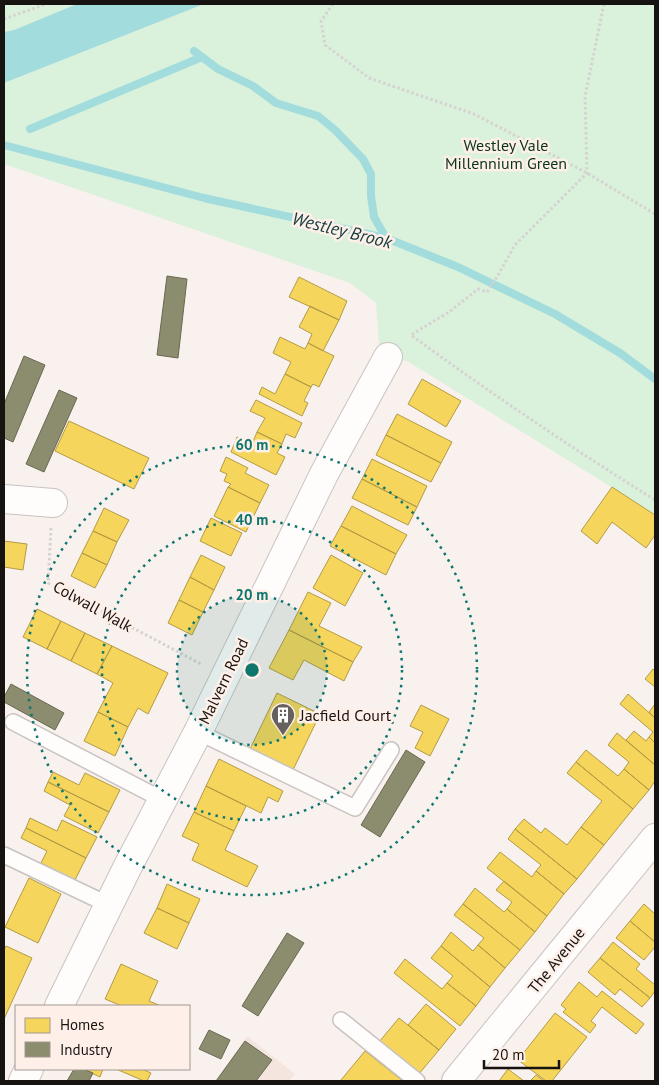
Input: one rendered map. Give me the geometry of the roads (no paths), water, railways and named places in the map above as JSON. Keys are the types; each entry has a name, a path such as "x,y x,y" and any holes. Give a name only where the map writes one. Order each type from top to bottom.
{"street":[{"name":"Malvern Road","path":"59,1005 198,732 324,474 388,357"},
{"path":"4,499 53,503"},
{"name":"The Avenue","path":"456,1081 655,838"}],"lane":[{"path":"13,722 163,800"},
{"path":"198,732 355,808 391,750"},
{"path":"4,855 109,905"},
{"path":"341,1020 416,1081"}],"water":[{"path":"77,4 204,4 4,83 4,32 14,30"}],"waterway":[{"path":"194,51 218,69 253,86 276,103 318,116 335,130 363,159 371,174 371,196 374,217 386,238"},
{"path":"30,129 202,57"},
{"name":"Westley Brook","path":"4,145 204,198 386,238 458,267 555,314 620,353 655,379"}],"place":[{"name":"Jacfield Court","path":"283,736"}],"park label":[{"name":"Westley Vale Millennium Green","path":"506,154"}]}
